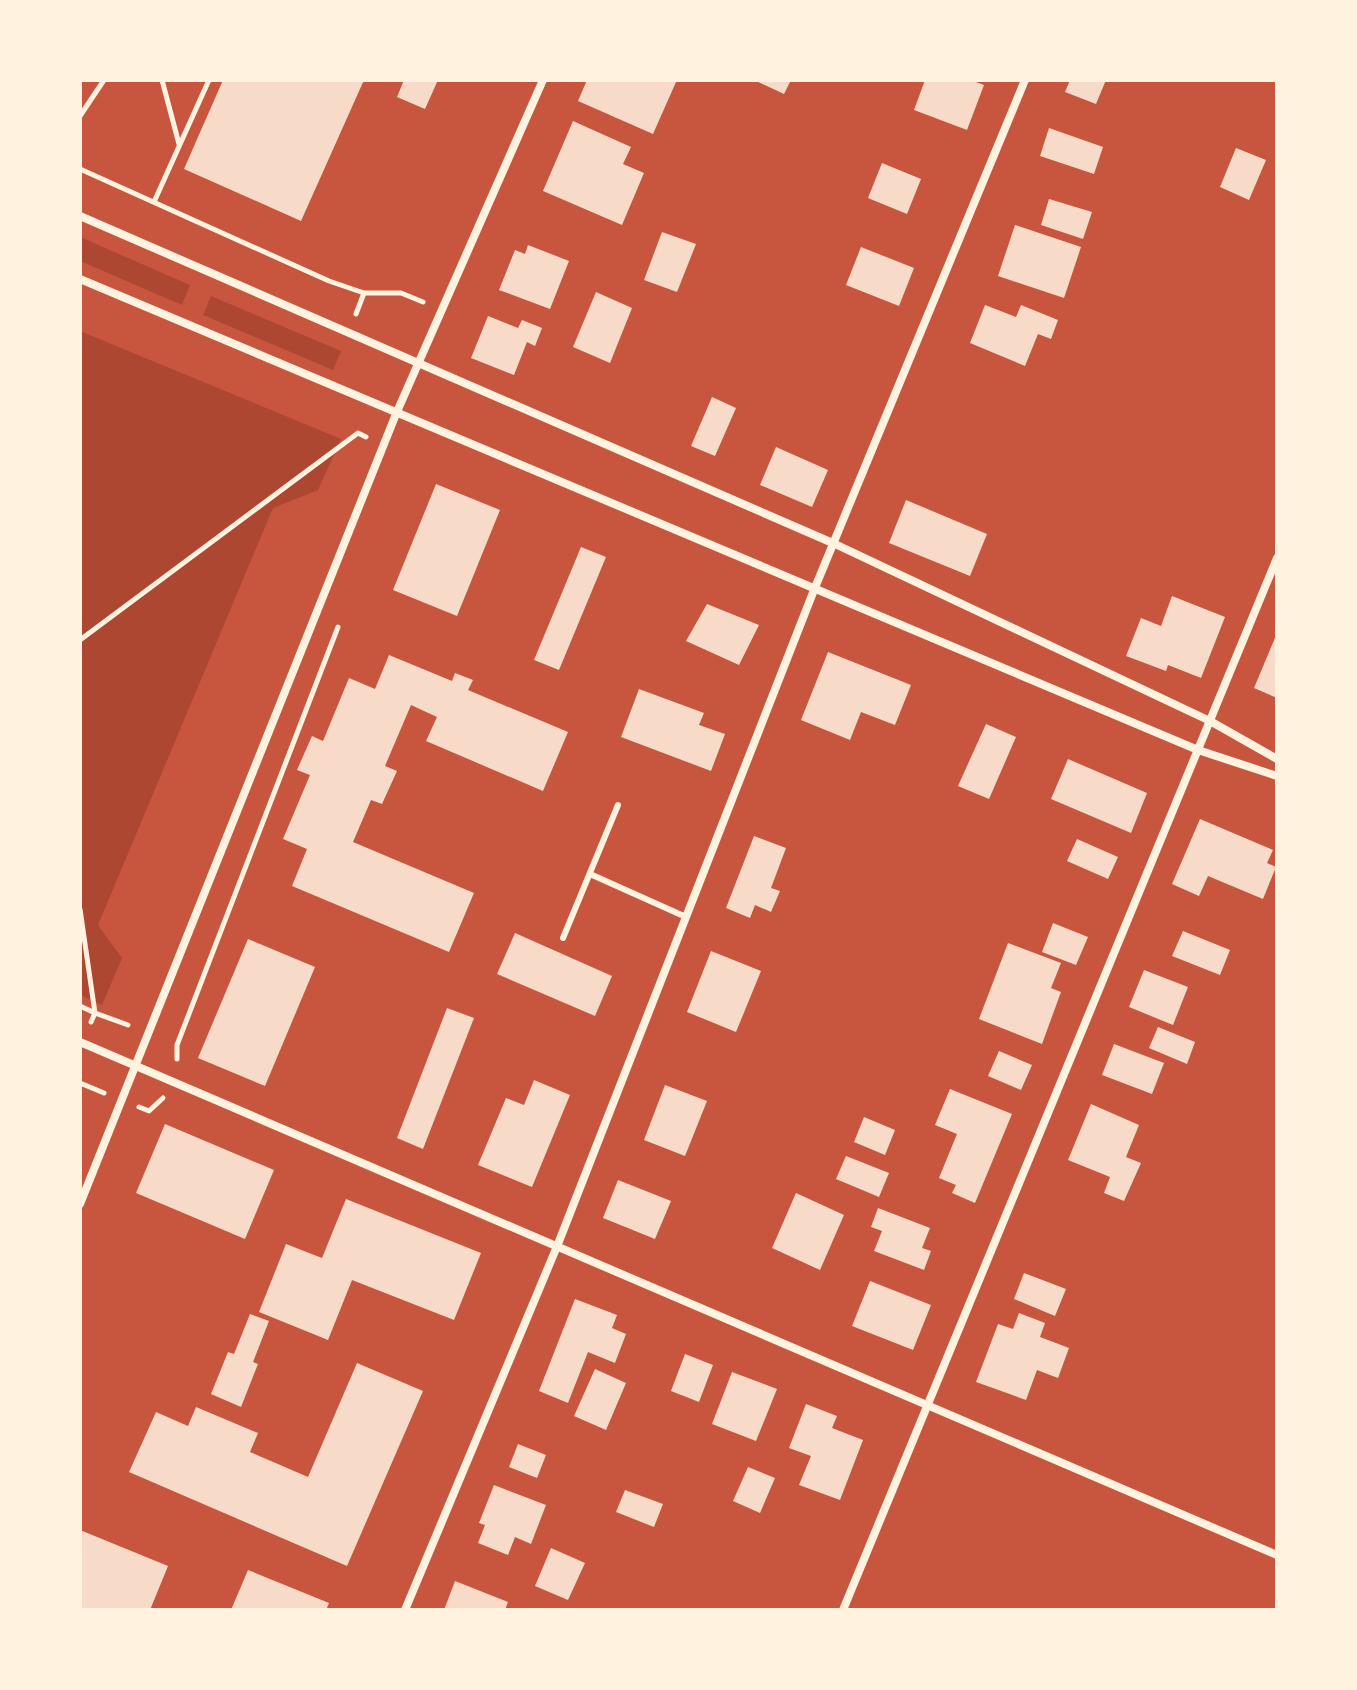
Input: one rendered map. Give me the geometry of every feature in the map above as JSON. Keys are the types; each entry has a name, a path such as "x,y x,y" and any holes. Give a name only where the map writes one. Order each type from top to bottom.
{"street":[{"path":"80,1204 396,414 543,80"},
{"path":"405,1610 558,1244 814,590 1025,80"},
{"path":"80,216 835,544 1210,721 1277,759"},
{"path":"80,279 1198,750 1277,776"},
{"path":"843,1610 1277,558"},
{"path":"81,1042 1277,1555"}],"lane":[{"path":"563,938 618,805"},
{"path":"590,874 686,917"}],"path":[{"path":"80,116 104,80"},
{"path":"162,80 180,145"},
{"path":"154,202 209,80"},
{"path":"80,169 329,281 364,293 401,293"},
{"path":"80,640 358,433"},
{"path":"80,909 95,1013 81,1042"},
{"path":"80,1006 177,1045"}],"shaded area":[{"path":"80,237 190,285 182,305 80,261"},
{"path":"211,296 341,351 333,370 203,315"},
{"path":"80,331 341,439 318,490 273,508 98,925 122,958 102,1005 80,995"}],"building":[{"path":"223,80 364,80 301,221 184,169"},
{"path":"404,80 438,80 425,109 397,97"},
{"path":"587,80 676,82 653,134 578,101"},
{"path":"754,80 791,80 784,94"},
{"path":"925,80 970,80 984,85 967,130 914,110"},
{"path":"1070,80 1106,80 1096,104 1065,92"},
{"path":"573,121 631,147 623,164 644,173 622,225 543,191"},
{"path":"1049,128 1103,147 1094,174 1040,156"},
{"path":"1236,148 1266,160 1249,200 1220,187"},
{"path":"882,163 921,179 907,214 868,198"},
{"path":"1049,199 1092,212 1083,239 1041,225"},
{"path":"1015,225 1081,247 1064,298 998,276"},
{"path":"662,232 696,244 677,292 644,280"},
{"path":"528,245 569,261 550,309 499,290 515,250 525,254"},
{"path":"861,247 914,268 899,306 846,285"},
{"path":"596,292 632,308 610,363 573,347"},
{"path":"985,305 1016,317 1021,305 1058,320 1051,339 1038,334 1025,366 970,343"},
{"path":"488,316 518,328 522,320 542,328 535,346 527,342 514,375 471,358"},
{"path":"712,397 736,408 715,456 691,446"},
{"path":"776,447 828,470 812,507 760,485"},
{"path":"436,484 500,510 457,616 393,590"},
{"path":"906,500 987,534 970,576 889,543"},
{"path":"581,547 606,557 559,670 534,660"},
{"path":"1172,596 1225,617 1201,678 1168,665 1166,671 1126,656 1141,618 1161,626"},
{"path":"707,604 759,625 739,665 686,641"},
{"path":"1277,633 1277,698 1254,688"},
{"path":"828,652 911,685 895,725 861,712 850,740 801,720"},
{"path":"389,655 452,681 455,673 473,680 468,690 568,732 543,791 426,741 437,717 411,705 385,766 397,771 382,804 371,800 353,842 474,893 449,952 292,886 307,849 283,839 310,775 297,770 312,736 323,741 349,678 375,689"},
{"path":"639,689 704,713 699,725 725,734 711,771 621,737"},
{"path":"986,724 1016,737 989,799 958,786"},
{"path":"1068,759 1147,793 1131,833 1051,799"},
{"path":"1200,819 1273,850 1267,863 1276,867 1263,899 1208,876 1199,896 1172,884"},
{"path":"754,836 786,848 771,888 780,891 771,912 755,905 750,918 726,908"},
{"path":"1077,839 1118,857 1108,879 1067,861"},
{"path":"1053,923 1088,937 1076,965 1042,952"},
{"path":"1183,931 1230,950 1220,975 1172,956"},
{"path":"515,933 612,976 595,1016 497,974"},
{"path":"248,939 315,967 265,1086 198,1058"},
{"path":"1008,943 1061,963 1051,988 1061,992 1042,1044 979,1019"},
{"path":"711,951 761,971 736,1032 687,1012"},
{"path":"1144,970 1188,987 1173,1025 1129,1007"},
{"path":"447,1008 474,1018 423,1149 397,1138"},
{"path":"1158,1027 1195,1042 1187,1064 1149,1048"},
{"path":"1114,1044 1164,1063 1152,1094 1102,1075"},
{"path":"999,1051 1032,1065 1021,1090 988,1076"},
{"path":"534,1080 570,1095 532,1187 478,1165 506,1098 524,1105"},
{"path":"665,1085 707,1101 685,1156 644,1140"},
{"path":"950,1089 1012,1114 975,1203 952,1193 956,1185 939,1178 957,1134 935,1125"},
{"path":"1091,1104 1139,1125 1126,1157 1141,1163 1124,1201 1104,1193 1110,1177 1068,1160"},
{"path":"864,1117 895,1130 885,1155 854,1142"},
{"path":"165,1124 274,1170 245,1239 136,1193"},
{"path":"846,1156 889,1173 879,1197 836,1179"},
{"path":"618,1180 671,1201 655,1239 603,1218"},
{"path":"796,1193 844,1215 820,1270 772,1248"},
{"path":"346,1199 481,1253 454,1320 352,1280 328,1340 259,1312 286,1244 322,1258"},
{"path":"878,1208 930,1228 922,1248 931,1251 924,1270 874,1251 882,1231 871,1227"},
{"path":"1024,1273 1066,1289 1055,1316 1014,1299"},
{"path":"870,1281 931,1305 913,1350 852,1326"},
{"path":"575,1299 617,1315 612,1328 626,1334 615,1363 588,1352 568,1403 539,1391"},
{"path":"1019,1313 1045,1323 1040,1337 1069,1348 1058,1378 1037,1370 1026,1400 976,1382 998,1324 1013,1329"},
{"path":"250,1314 269,1321 253,1362 258,1364 241,1407 211,1394 228,1352 234,1354"},
{"path":"685,1354 713,1365 699,1402 671,1391"},
{"path":"357,1363 423,1391 347,1566 129,1472 156,1412 188,1426 196,1407 258,1433 250,1452 308,1477"},
{"path":"595,1369 626,1383 606,1430 574,1416"},
{"path":"732,1372 777,1389 756,1441 712,1424"},
{"path":"806,1404 837,1416 832,1428 863,1440 840,1500 799,1485 811,1456 789,1448"},
{"path":"518,1444 546,1455 537,1478 509,1467"},
{"path":"748,1467 775,1478 760,1513 733,1501"},
{"path":"494,1485 546,1505 531,1544 515,1537 508,1555 478,1543 485,1525 479,1523"},
{"path":"625,1490 663,1504 654,1527 616,1512"},
{"path":"80,1530 168,1566 150,1610 80,1610"},
{"path":"551,1548 585,1563 568,1600 535,1586"},
{"path":"248,1570 329,1603 326,1610 231,1610"},
{"path":"455,1581 508,1602 505,1610 444,1610"}]}
